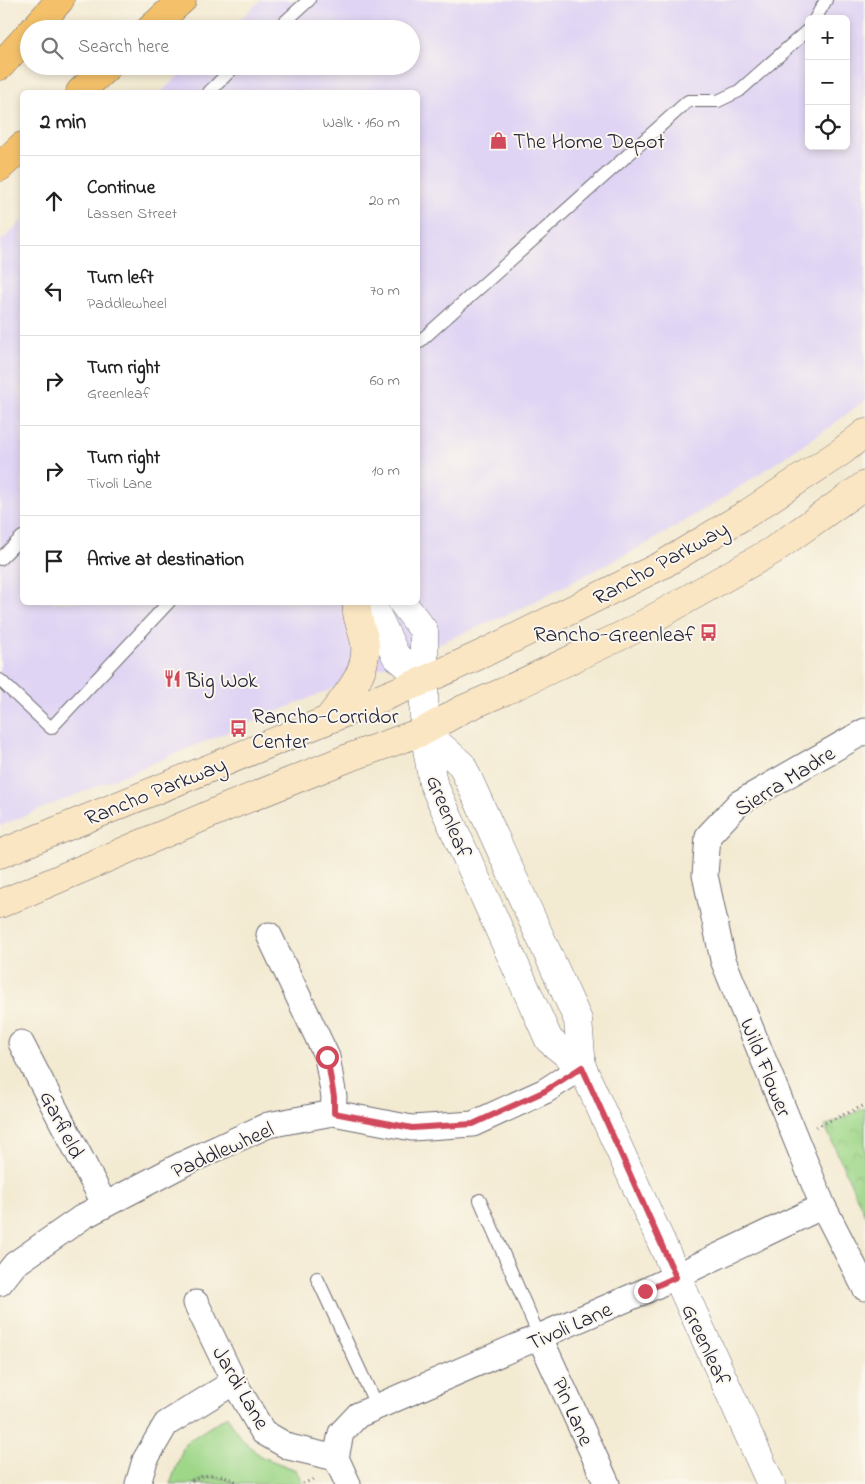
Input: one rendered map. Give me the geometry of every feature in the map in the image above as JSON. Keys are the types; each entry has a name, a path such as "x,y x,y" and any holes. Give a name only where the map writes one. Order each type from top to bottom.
{"highway":[{"path":"42,20 60,0"},
{"path":"160,20 182,0"},
{"path":"0,66 20,44"},
{"path":"82,90 98,75"},
{"path":"0,167 20,148"}],"main road":[{"name":"Rancho Parkway","path":"0,854 425,680 482,654 662,565 756,508 841,452 865,433"},
{"name":"Rancho Parkway","path":"0,904 227,807 348,758 424,731 463,709 505,692 631,631 772,550 865,485"},
{"path":"329,718 359,677 364,665 364,643 356,612 357,605"}],"street":[{"path":"370,605 376,613 396,656 425,680"},
{"path":"404,605 424,631 424,731"},
{"name":"Greenleaf","path":"424,731 462,765 578,1020 582,1067 771,1484"},
{"name":"Sierra Madre","path":"708,836 739,803 865,731"},
{"name":"Wild Flower","path":"708,836 705,875 723,960 823,1206 865,1288"},
{"path":"269,935 327,1057 334,1097 334,1113"},
{"name":"Garfield","path":"22,1042 105,1204"},
{"name":"Paddlewheel","path":"0,1283 15,1264 84,1216 183,1164 268,1125 334,1113 412,1128 473,1124 545,1091 582,1067"},
{"name":"Tivoli Lane","path":"336,1458 341,1433 358,1415 540,1338 676,1277 823,1206"},
{"name":"Jardi Lane","path":"196,1303 234,1382 263,1432 289,1447 336,1458"},
{"name":"Pin Lane","path":"540,1338 607,1484"},
{"path":"138,1484 144,1460 166,1424 234,1382"},
{"path":"336,1458 348,1484"}],"lane":[{"path":"287,20 309,0"},
{"path":"817,15 822,3 826,0"},
{"path":"420,341 688,101 718,101 738,91 805,32"},
{"path":"211,90 226,75"},
{"path":"0,559 20,539"},
{"path":"0,680 51,728 166,605"},
{"path":"480,1200 540,1338"},
{"path":"317,1278 377,1406"}],"path":[{"path":"795,1137 865,1105"},
{"path":"188,1484 197,1478 210,1474 223,1475 239,1484"}],"shaded area":[{"path":"261,0 865,0 865,400 830,427 720,500 648,543 518,610 0,826 0,242 20,223 20,605 420,605 420,90 163,90 179,75 420,75 420,20 240,20"}],"green space":[{"path":"865,1108 865,1215 825,1126"},
{"path":"227,1416 240,1437 260,1456 296,1470 303,1484 170,1484 185,1443"},
{"path":"213,1477 225,1479 235,1484 193,1484 201,1479"}],"place":[{"name":"The Home Depot","path":"499,140"},
{"name":"Rancho-Greenleaf","path":"709,633"},
{"name":"Big Wok","path":"172,679"},
{"name":"Rancho-Corridor Center","path":"238,728"}],"route":[{"path":"327,1057 334,1097 334,1113 412,1128 473,1124 545,1091 582,1067 676,1277 645,1291"}]}
